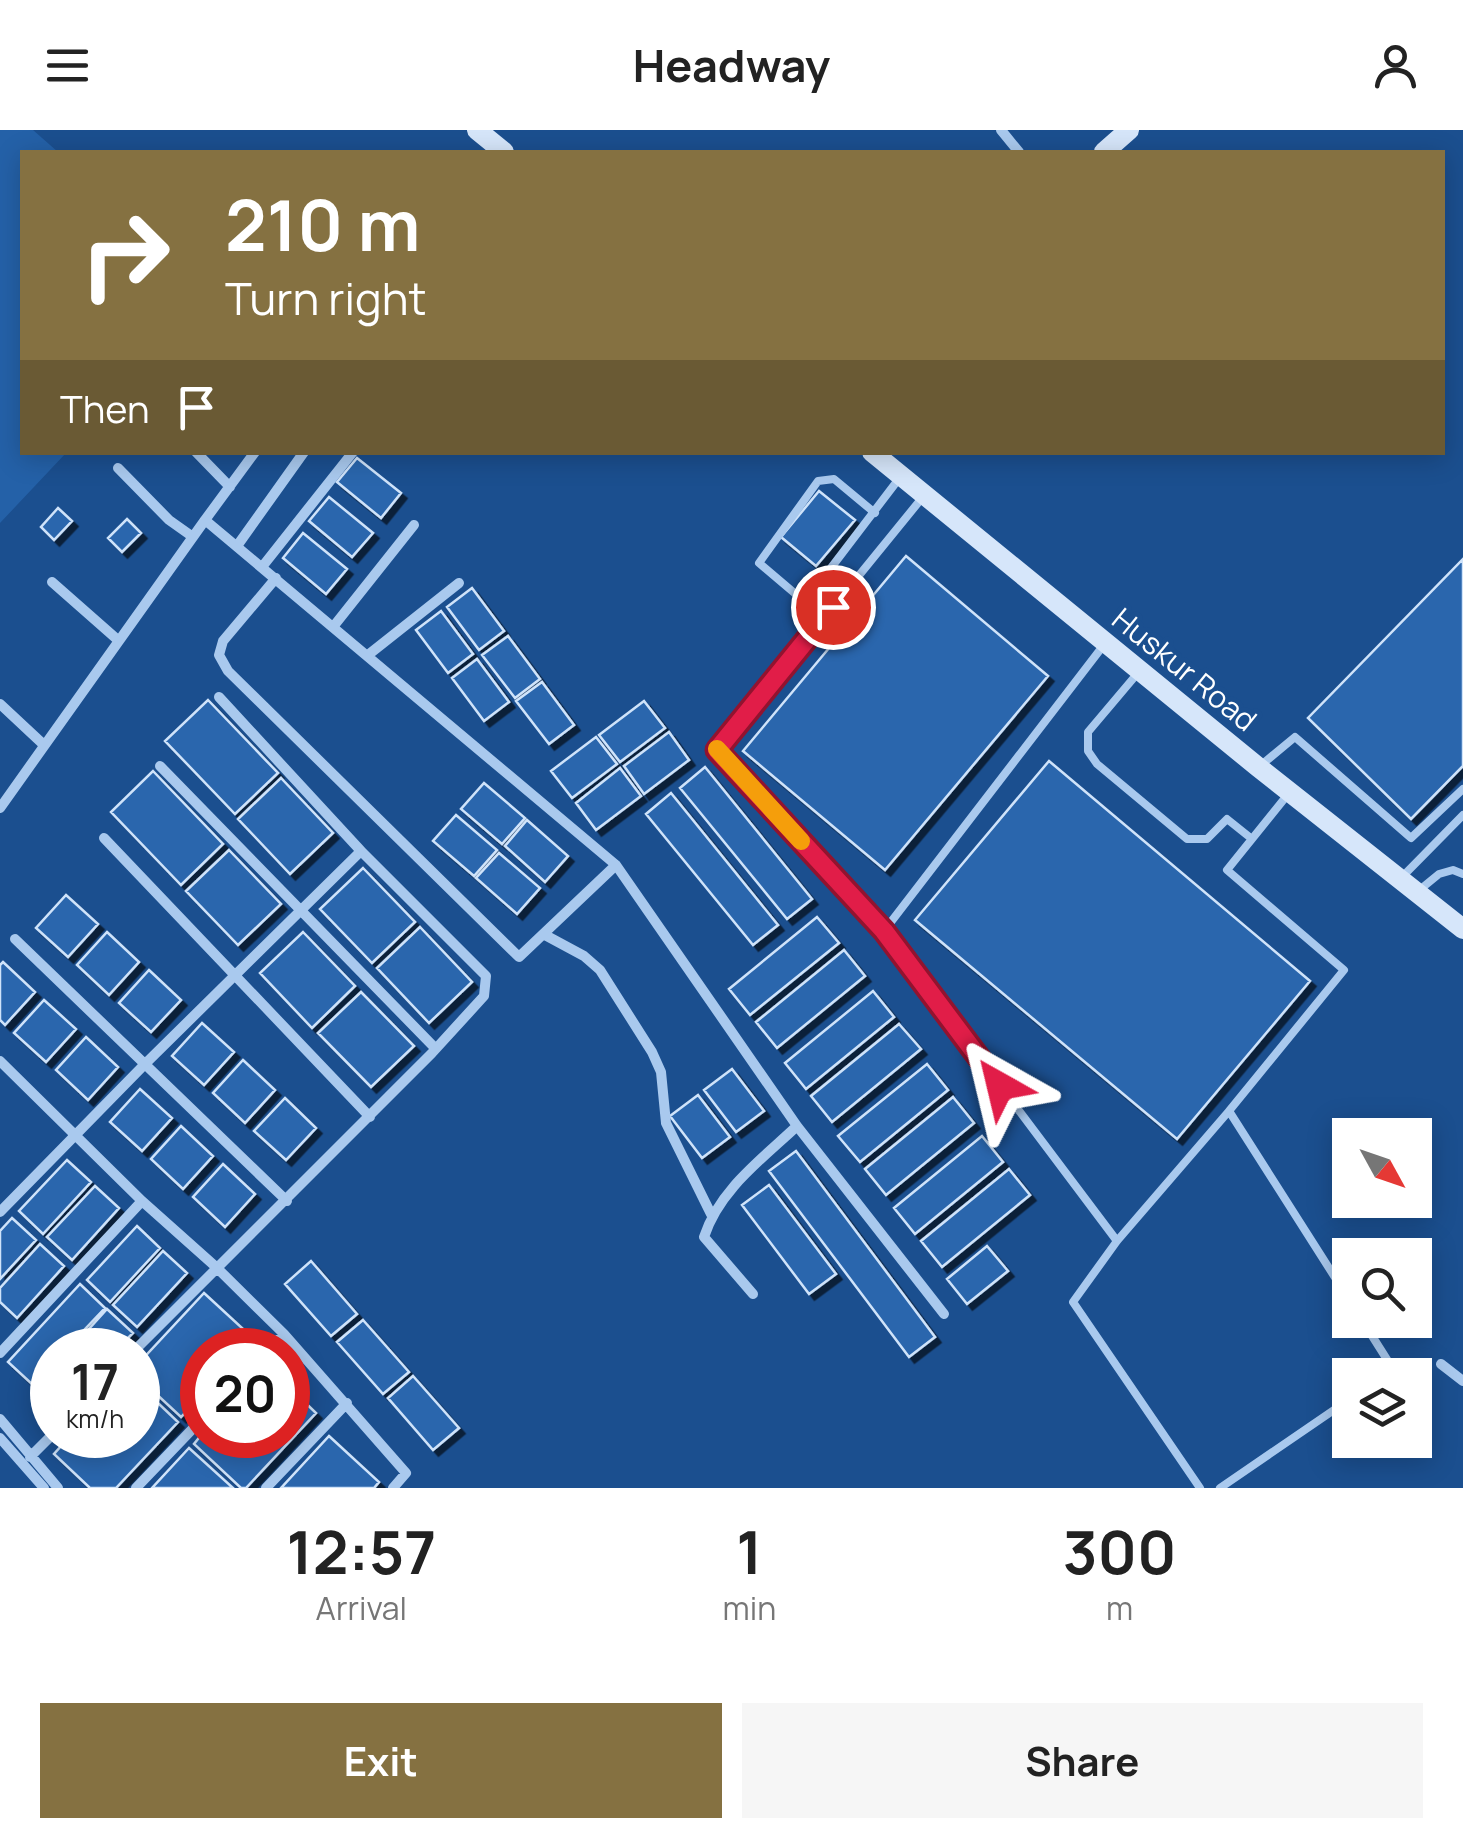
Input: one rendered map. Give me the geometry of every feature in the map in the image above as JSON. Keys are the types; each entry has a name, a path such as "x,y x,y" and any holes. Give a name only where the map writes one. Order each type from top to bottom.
{"street":[{"path":"1002,130 1018,150"},
{"path":"1106,146 1130,130"},
{"path":"199,455 230,487"},
{"path":"0,808 253,455"},
{"path":"236,546 302,455"},
{"path":"262,567 351,455"},
{"name":"Huskur Road","path":"876,455 1463,929"},
{"path":"118,468 169,520 193,537"},
{"path":"206,520 616,865 796,1126 944,1314"},
{"path":"333,627 414,526"},
{"path":"276,578 223,640 219,655 228,670 518,957 545,936 616,865"},
{"path":"52,582 119,641"},
{"path":"368,656 459,583"},
{"path":"156,1328 370,1118 484,996 486,976 362,851 219,697"},
{"path":"2,712 44,745"},
{"path":"160,766 435,1048"},
{"path":"104,838 370,1118"},
{"path":"0,1212 362,851"},
{"path":"545,936 584,956 600,970 652,1052 661,1072 666,1124 711,1214"},
{"path":"15,939 287,1201"},
{"path":"0,1061 142,1202 278,1328"},
{"path":"753,1294 704,1236 711,1214 737,1182 796,1126"},
{"path":"0,1353 142,1202"},
{"path":"310,1363 406,1473 392,1488"},
{"path":"1441,1364 1463,1382"},
{"path":"266,1488 346,1403"},
{"path":"0,1418 30,1457"},
{"path":"0,1438 44,1488"},
{"path":"136,1488 180,1441"},
{"path":"31,1458 58,1488"}],"lane":[{"path":"874,513 834,479 818,481 758,563 805,602 874,513 901,476"},
{"path":"925,494 717,750 884,931 1116,1241"},
{"path":"884,931 1106,642"},
{"path":"1140,670 1088,732 1088,751 1097,764 1186,840 1207,839 1227,820 1252,839"},
{"path":"1258,767 1295,737 1411,838 1463,789"},
{"path":"1200,1488 1073,1302 1116,1241 1344,970 1227,870 1290,792"},
{"path":"1408,886 1463,815"},
{"path":"1408,886 1452,870 1463,874"},
{"path":"1229,1111 1332,1274"},
{"path":"1220,1488 1332,1411"}],"shaded area":[{"path":"0,130 33,130 56,150 20,150 20,455 64,455 0,523"}],"building":[{"path":"357,458 401,493 381,518 337,482"},
{"path":"819,491 855,520 816,566 781,537"},
{"path":"329,497 373,533 352,557 309,521"},
{"path":"58,508 72,521 54,540 41,527"},
{"path":"127,519 141,533 122,552 108,538"},
{"path":"303,533 347,569 326,594 283,558"},
{"path":"906,556 1048,676 885,870 743,751"},
{"path":"1463,559 1463,766 1411,819 1308,718"},
{"path":"472,588 504,631 479,650 447,607"},
{"path":"441,611 473,654 448,673 416,630"},
{"path":"508,636 540,679 515,698 482,655"},
{"path":"477,659 509,702 484,721 452,678"},
{"path":"542,682 574,725 549,744 516,701"},
{"path":"208,700 278,773 235,814 165,741"},
{"path":"644,701 665,728 620,762 599,735"},
{"path":"669,732 689,760 644,794 624,766"},
{"path":"596,737 617,764 572,798 551,771"},
{"path":"1049,761 1310,981 1177,1139 915,920"},
{"path":"705,767 812,899 787,919 680,788"},
{"path":"620,768 641,796 596,830 576,803"},
{"path":"153,771 223,844 181,885 111,812"},
{"path":"281,778 333,833 290,874 238,819"},
{"path":"484,783 525,818 502,844 461,809"},
{"path":"671,793 778,925 753,945 646,814"},
{"path":"456,815 497,850 474,876 433,841"},
{"path":"527,820 568,856 545,882 505,846"},
{"path":"229,850 281,904 238,945 186,891"},
{"path":"499,853 540,888 517,914 476,878"},
{"path":"363,868 415,922 372,963 320,909"},
{"path":"66,895 98,924 68,957 36,928"},
{"path":"817,917 839,943 750,1015 729,989"},
{"path":"420,927 472,982 429,1023 377,968"},
{"path":"107,932 139,962 109,995 77,965"},
{"path":"303,932 355,986 312,1028 260,973"},
{"path":"844,950 865,976 777,1048 756,1022"},
{"path":"3,962 35,992 5,1025 0,1020"},
{"path":"149,970 181,1000 151,1032 119,1003"},
{"path":"873,991 894,1017 806,1089 785,1063"},
{"path":"361,992 414,1046 371,1087 318,1033"},
{"path":"44,1000 76,1029 46,1062 14,1033"},
{"path":"202,1023 234,1052 204,1085 172,1056"},
{"path":"899,1024 921,1049 832,1122 811,1096"},
{"path":"86,1037 118,1067 88,1100 56,1070"},
{"path":"243,1060 275,1090 245,1123 213,1093"},
{"path":"927,1064 948,1090 860,1162 838,1136"},
{"path":"732,1069 764,1111 736,1132 704,1090"},
{"path":"140,1089 172,1118 142,1151 110,1122"},
{"path":"698,1095 730,1137 702,1158 670,1116"},
{"path":"953,1097 974,1123 886,1195 865,1169"},
{"path":"285,1098 316,1128 286,1160 254,1131"},
{"path":"181,1126 213,1156 183,1189 151,1159"},
{"path":"982,1136 1003,1162 915,1234 894,1208"},
{"path":"796,1151 935,1337 909,1357 769,1171"},
{"path":"67,1160 91,1182 43,1234 19,1211"},
{"path":"223,1164 255,1194 225,1227 193,1197"},
{"path":"1009,1169 1030,1195 942,1267 921,1241"},
{"path":"769,1185 836,1274 809,1294 742,1205"},
{"path":"95,1186 119,1208 72,1260 47,1237"},
{"path":"12,1218 36,1240 0,1279 0,1231"},
{"path":"137,1226 160,1248 110,1302 87,1280"},
{"path":"40,1244 64,1266 17,1318 0,1302 0,1288"},
{"path":"987,1246 1008,1271 967,1304 947,1279"},
{"path":"163,1251 187,1273 137,1327 113,1305"},
{"path":"311,1261 357,1314 331,1336 285,1284"},
{"path":"80,1284 105,1308 86,1328 39,1328"},
{"path":"204,1293 242,1328 180,1328 180,1416 160,1397 160,1340"},
{"path":"107,1309 128,1328 90,1328"},
{"path":"363,1320 409,1372 383,1394 337,1342"},
{"path":"30,1338 30,1382 8,1362"},
{"path":"413,1376 459,1428 433,1450 388,1398"},
{"path":"160,1405 178,1422 160,1441"},
{"path":"329,1436 379,1482 374,1488 281,1488"},
{"path":"58,1458 144,1458 116,1488 90,1488"},
{"path":"180,1458 200,1458 233,1488 152,1488"},
{"path":"209,1458 274,1458 246,1488 241,1488"}],"slow traffic":[{"path":"717,749 801,841"}],"route":[{"path":"833,607 717,750 884,931 1000,1086"}]}
